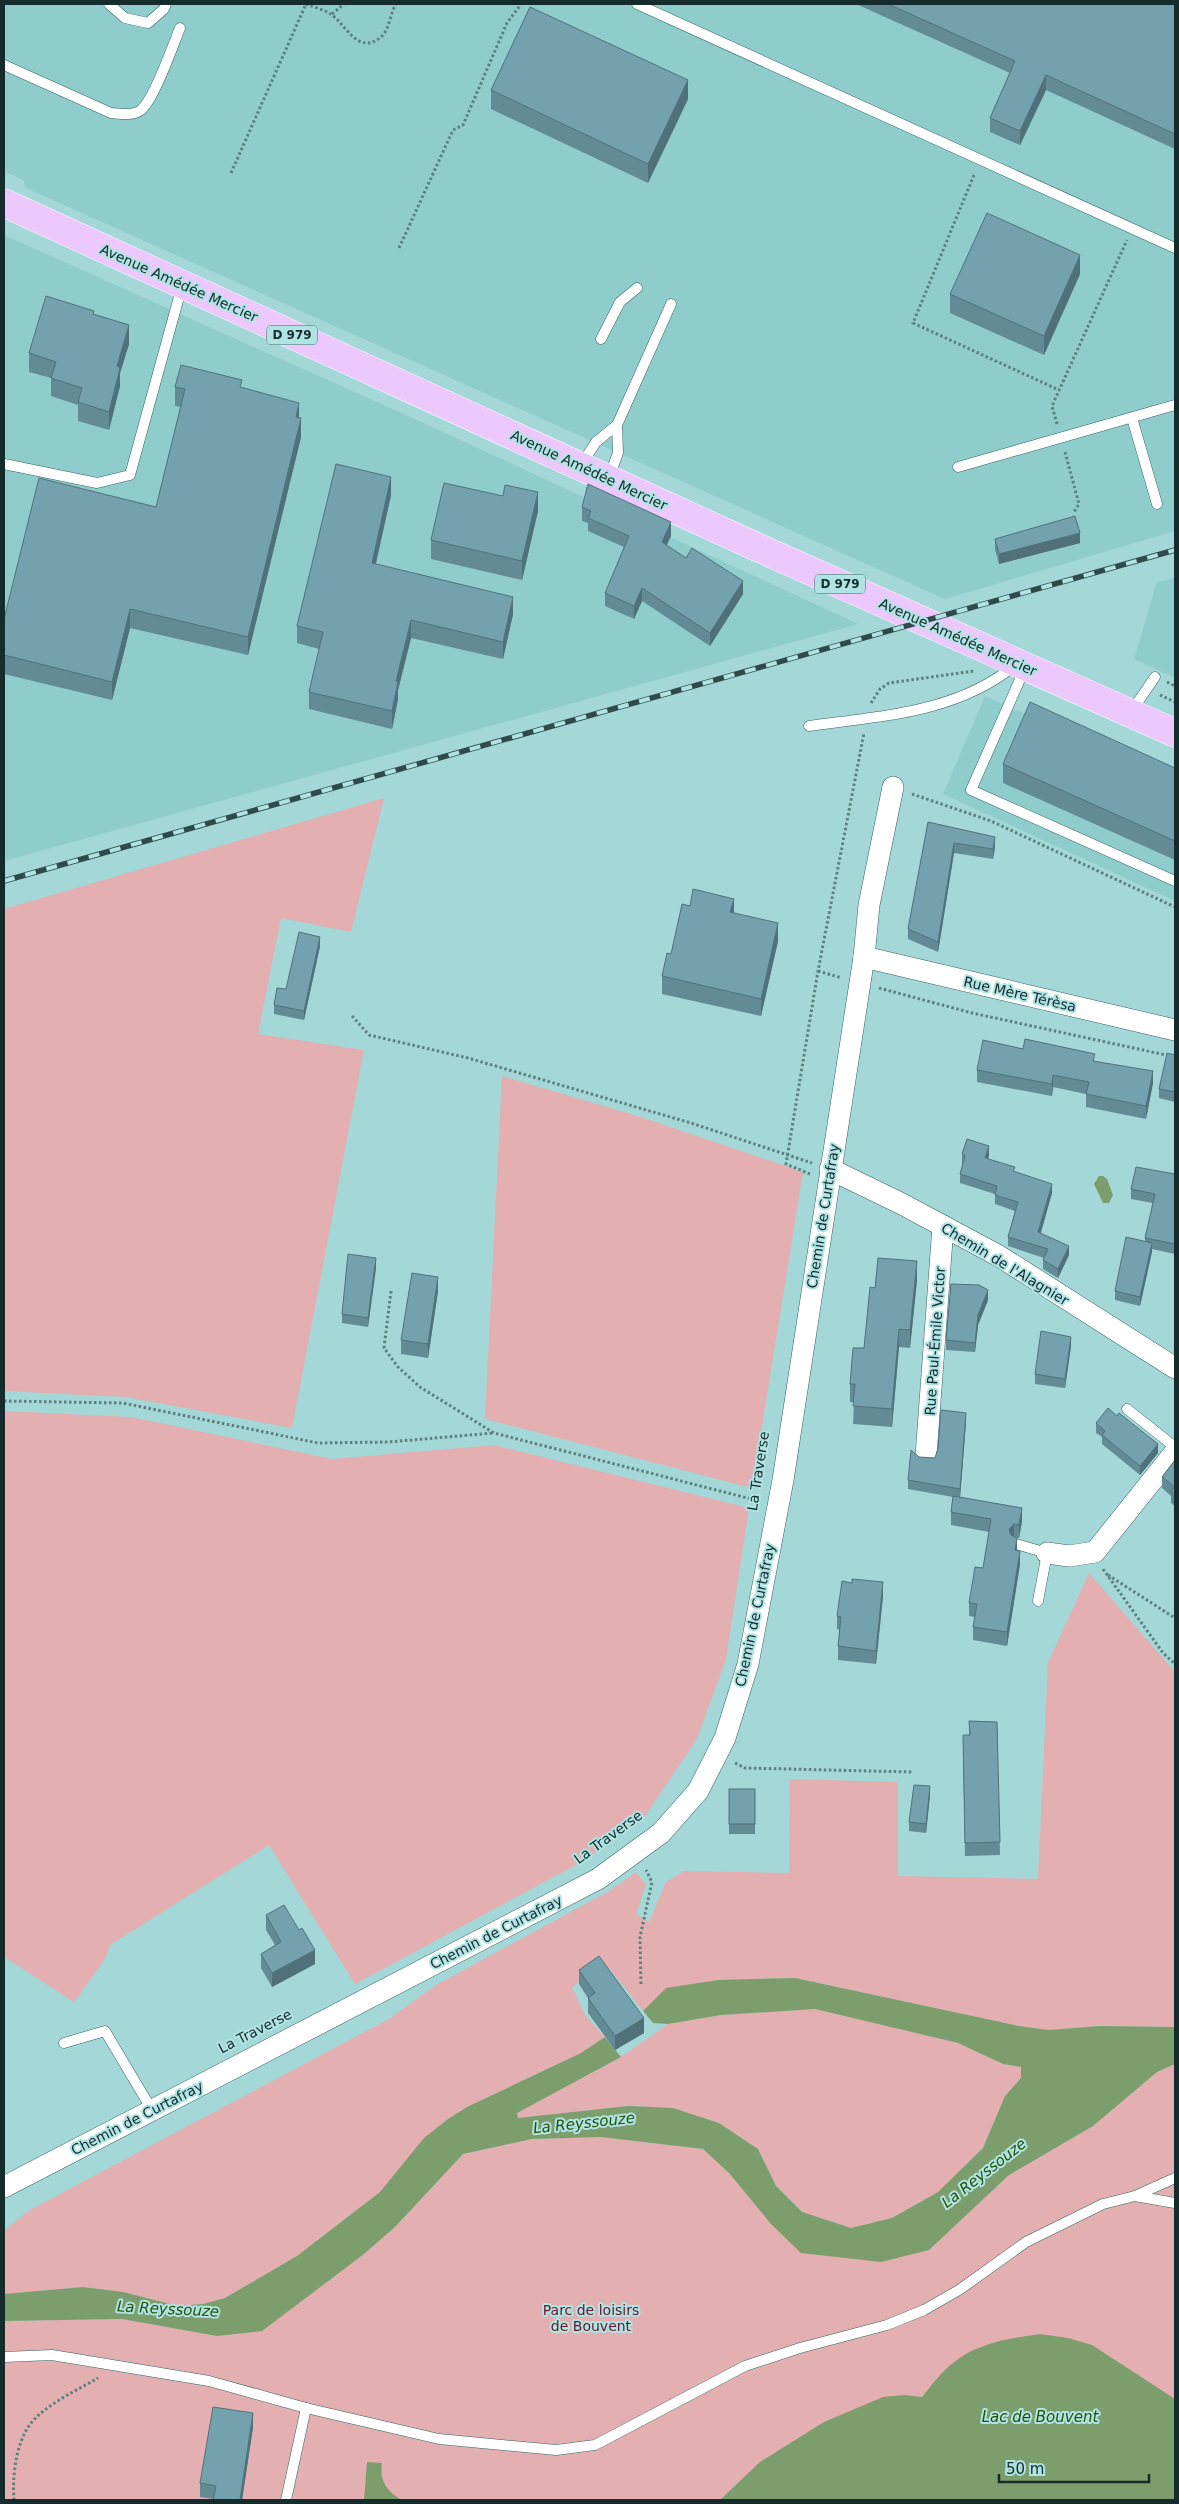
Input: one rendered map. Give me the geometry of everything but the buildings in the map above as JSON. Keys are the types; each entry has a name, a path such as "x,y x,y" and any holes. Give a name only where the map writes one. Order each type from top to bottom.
{"main road":[{"name":"Avenue Amédée Mercier","path":"4,204 608,479 1175,733"}],"street":[{"name":"Chemin de Curtafray","path":"4,2187 598,1879 661,1833 698,1791 725,1738 748,1664 776,1506 783,1480 821,1173 860,983 869,905 893,787"},
{"name":"Rue Mère Térèsa","path":"864,957 1175,1030"},
{"name":"Chemin de l'Alagnier","path":"821,1173 943,1226 999,1256 1175,1368"},
{"name":"Rue Paul-Émile Victor","path":"926,1456 943,1226"},
{"path":"1048,1553 1069,1556 1095,1552 1175,1452"}],"lane":[{"path":"110,4 124,18 148,23 164,9 166,4"},
{"path":"637,4 1175,248"},
{"path":"4,65 111,113 130,114 141,110 149,99 180,28"},
{"path":"4,464 96,483 130,475 182,285"},
{"path":"601,339 620,302 637,288"},
{"path":"608,479 618,453 617,425 671,304"},
{"path":"958,467 1175,405"},
{"path":"1132,418 1157,504"},
{"path":"580,466 596,442 617,425"},
{"path":"809,726 867,718 946,703 1022,665"},
{"path":"1022,665 971,790 1175,881"},
{"path":"1131,713 1155,677"},
{"path":"1127,1409 1175,1447"},
{"path":"1016,1544 1048,1553 1038,1601"},
{"path":"64,2043 105,2031 152,2110"},
{"path":"4,2357 52,2355 209,2381 306,2408 439,2439 556,2450 595,2445 745,2366 800,2348 887,2325 924,2310 959,2290 1026,2242 1104,2204 1135,2196 1175,2178"},
{"path":"1135,2196 1175,2204"},
{"path":"286,2500 306,2408"}],"path":[{"path":"231,173 306,4 332,14 350,36 364,43 376,40 383,35 396,4"},
{"path":"332,14 344,4"},
{"path":"399,248 453,130 463,125 508,23 521,4"},
{"path":"974,175 913,323 1059,390"},
{"path":"1074,512 1079,504 1052,406 1133,229"},
{"path":"821,1173 786,1164 818,971 872,698 889,683 975,670"},
{"path":"893,787 990,821 1175,907"},
{"path":"818,971 972,1013 1175,1057"},
{"path":"352,1016 369,1035 478,1060 691,1123 788,1155 821,1173"},
{"path":"391,1291 384,1348 398,1367 420,1387 494,1433 776,1506"},
{"path":"4,1401 123,1403 318,1443 388,1442 494,1433"},
{"path":"1095,1552 1105,1574 1163,1653 1175,1664"},
{"path":"1105,1574 1175,1618"},
{"path":"717,1755 745,1768 873,1773 913,1772"},
{"path":"636,1851 652,1882 640,1937 641,1984"},
{"path":"14,2500 18,2451 31,2423 60,2399 120,2365"}],"shaded area":[{"path":"4,4 1175,4 1175,531 945,599 26,188 23,180 4,171"},
{"path":"4,235 417,420 858,624 4,861"},
{"path":"1175,578 1175,678 1134,659 1157,582"},
{"path":"985,696 1175,781 1175,901 943,794"}],"green space":[{"path":"384,798 351,932 281,918 258,1034 364,1050 292,1428 126,1397 4,1391 4,909"},
{"path":"502,1076 641,1117 803,1172 752,1488 485,1419"},
{"path":"4,1411 131,1417 332,1459 494,1445 749,1508 726,1659 697,1739 643,1819 585,1860 355,1984 269,1845 110,1945 105,1959 74,2002 4,1957"},
{"path":"1089,1573 1175,1672 1175,2027 1100,2026 1049,2030 1019,2026 795,1978 718,1980 669,1988 643,2011 605,1963 572,1987 585,2015 605,2037 581,2053 467,2107 448,2119 380,2192 297,2256 225,2298 203,2304 178,2306 123,2292 83,2287 4,2294 4,2231 28,2211 389,2019 436,1985 611,1890 636,1872 646,1884 636,1914 649,1922 666,1882 684,1871 789,1873 790,1779 898,1782 898,1876 1038,1879 1048,1663"},
{"path":"815,2009 958,2043 1003,2064 1021,2067 1021,2078 1005,2096 983,2148 938,2192 892,2218 851,2228 802,2212 776,2186 758,2149 719,2123 673,2108 628,2106 518,2118 516,2113 621,2057 668,2024 721,2015"},
{"name":"Parc de loisirs de Bouvent","path":"1175,2064 1175,2500 4,2500 4,2321 122,2319 217,2336 261,2331 364,2254 395,2227 463,2154 532,2139 601,2137 703,2149 729,2173 771,2224 929,2250 1009,2175 1093,2126 1157,2072"}],"water":[{"path":"1099,1176 1107,1179 1113,1195 1109,1203 1103,1203 1094,1184"},
{"name":"La Reyssouze","path":"795,1978 1019,2026 1049,2030 1100,2026 1175,2027 1175,2064 1157,2072 1093,2126 1009,2175 929,2250 881,2262 801,2253 771,2224 729,2173 703,2149 601,2137 532,2139 463,2154 395,2227 364,2254 262,2331 217,2336 122,2319 4,2321 4,2294 83,2287 123,2292 178,2306 203,2304 225,2298 297,2256 380,2192 424,2138 448,2119 467,2107 581,2053 605,2037 621,2057 517,2113 518,2118 628,2106 673,2108 719,2123 758,2149 776,2186 802,2212 851,2228 892,2218 938,2192 983,2148 1005,2096 1021,2078 1021,2067 1003,2064 958,2043 815,2009 721,2015 668,2024 653,2023 643,2011 666,1988 718,1980"},
{"name":"Lac de Bouvent","path":"1040,2334 1068,2338 1092,2345 1175,2399 1175,2500 720,2500 760,2462 824,2422 883,2397 905,2395 922,2397 937,2379 962,2356 983,2346"},
{"path":"367,2462 382,2463 381,2469 385,2485 402,2500 364,2500"}],"railway":[{"path":"4,881 1175,550"}]}
